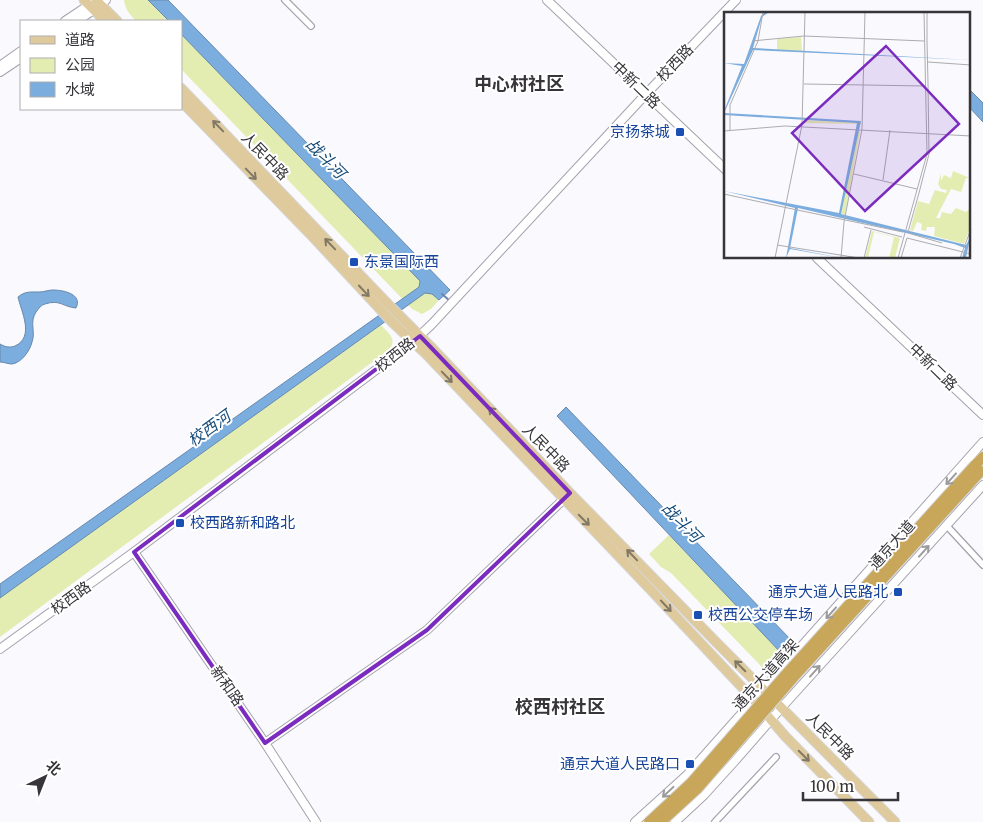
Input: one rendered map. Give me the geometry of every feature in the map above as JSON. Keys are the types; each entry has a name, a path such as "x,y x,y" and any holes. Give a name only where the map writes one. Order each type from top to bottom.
{"highway":[{"name":"通京大道高架","path":"661,822 698,788 793,678 980,469 983,456"},
{"name":"通京大道高架","path":"649,822 691,783 787,673 980,469"}],"main road":[{"path":"95,3 104,20"},
{"path":"95,3 116,20"},
{"name":"人民中路","path":"182,89 395,319 567,496 896,822"},
{"name":"人民中路","path":"182,102 384,307"},
{"name":"人民中路","path":"567,496 643,581 754,699 785,736 869,822"}],"street":[{"path":"285,0 311,26"},
{"name":"中新二路","path":"547,0 724,168"},
{"name":"校西路","path":"725,12 736,0"},
{"path":"67,20 95,3"},
{"path":"78,20 95,3"},
{"name":"校西路","path":"0,649 134,552 416,339 724,13"},
{"path":"0,66 20,52"},
{"path":"0,72 20,59"},
{"name":"中新二路","path":"818,259 983,415"},
{"name":"通京大道","path":"635,822 686,775 983,442"},
{"name":"通京大道","path":"675,822 704,795 983,485"},
{"path":"265,743 427,630 567,496"},
{"path":"947,526 983,565"},
{"name":"新和路","path":"134,552 265,743 316,822"},
{"path":"714,744 724,740 731,743 735,752 734,762"},
{"path":"715,822 776,757"}],"highlighted area":[{"path":"420,336 570,493 427,630 265,743 134,552"}],"green space":[{"path":"124,0 148,0 168,20 135,20 125,6"},
{"path":"182,35 439,300 431,309 422,314 412,309 182,70"},
{"path":"381,325 392,339 393,342 390,349 0,637 0,598"},
{"path":"669,535 782,654 768,667 762,667 671,573 661,567 649,554"}],"water":[{"path":"148,0 168,0 450,290 439,300 432,294 425,293 0,598 0,584 419,287 420,281 182,35 182,20 168,20"},
{"path":"970,90 983,103 983,122 970,108"},
{"path":"53,290 67,292 74,296 77,299 76,308 54,302 41,306 34,316 33,338 27,353 15,363 0,362 0,344 8,347 15,346 21,342 26,330 18,297 28,292"},
{"path":"566,407 793,642 782,654 557,416"}],"waterway":[{"name":"战斗河","path":"442,294 450,301"}],"place":[{"name":"京扬茶城","path":"680,132"},
{"name":"东景国际西","path":"354,262"},
{"name":"校西路新和路北","path":"180,523"},
{"name":"通京大道人民路北","path":"898,592"},
{"name":"校西公交停车场","path":"698,615"},
{"name":"通京大道人民路口","path":"690,764"}],"district":[{"name":"中心村社区","path":"519,84"},
{"name":"校西村社区","path":"560,707"}],"water label":[{"name":"校西河","path":"209,428"}]}
